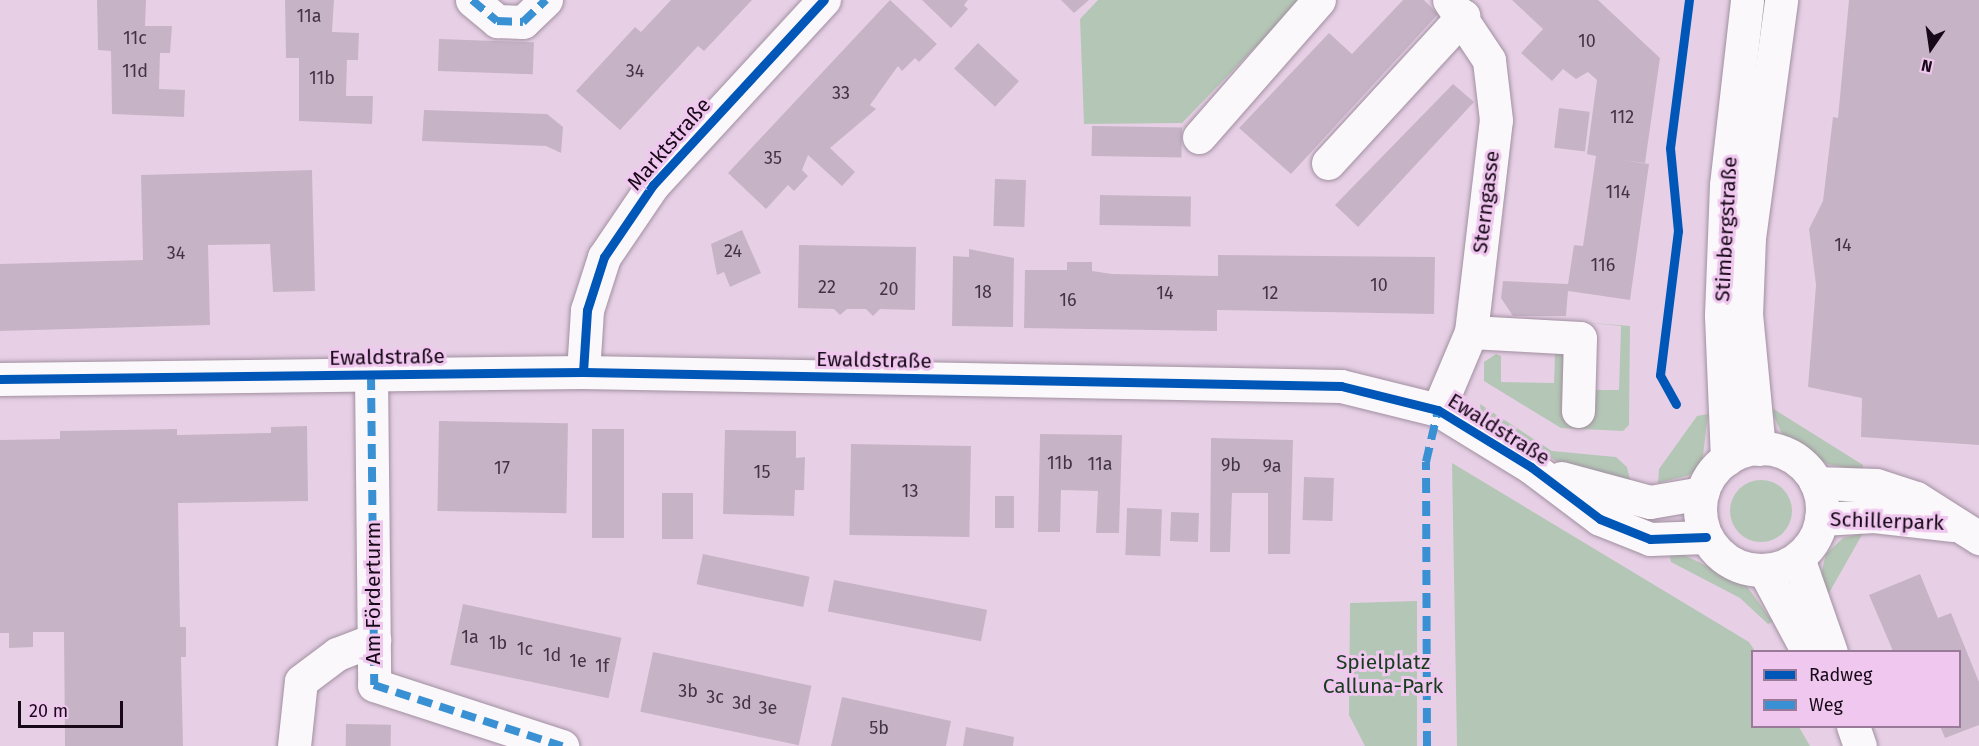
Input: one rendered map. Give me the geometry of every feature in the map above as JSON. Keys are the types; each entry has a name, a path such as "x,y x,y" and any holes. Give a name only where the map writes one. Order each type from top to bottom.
{"street":[{"path":"472,0 497,21 523,22 546,0"},
{"name":"Marktstraße","path":"583,372 587,310 604,257 653,184 824,0"},
{"path":"1200,137 1319,0"},
{"name":"Stimbergstraße","path":"1727,459 1721,315 1726,185 1747,0"},
{"name":"Stimbergstraße","path":"1759,449 1746,315 1749,238 1781,0"},
{"path":"1328,163 1456,8"},
{"name":"Sterngasse","path":"1438,410 1471,332 1496,120 1489,60 1456,8"},
{"path":"1471,332 1580,338 1578,411"},
{"name":"Ewaldstraße","path":"0,379 583,372 1341,386 1438,410 1531,467 1600,519 1650,539 1706,537"},
{"name":"Am Förderturm","path":"371,375 374,685 563,746"},
{"path":"1759,449 1794,458 1815,483 1821,519 1813,540 1798,558 1764,570 1730,562 1706,537 1702,493 1727,459 1759,449"},
{"name":"Ewaldstraße","path":"1531,467 1602,493 1650,502 1702,493"},
{"name":"Schillerpark","path":"1815,483 1876,485 1916,498 1967,532"},
{"name":"Schillerpark","path":"1821,519 1874,516 1967,532"},
{"path":"1798,558 1831,650"},
{"path":"1764,570 1807,650"},
{"path":"294,746 301,681 337,654 374,640"}],"green space":[{"path":"1098,0 1301,0 1182,123 1084,124 1080,19"},
{"path":"1580,322 1630,326 1629,425 1623,431 1561,428 1484,381 1484,362 1496,354 1501,356 1501,382 1554,383 1555,353 1566,354 1592,390 1619,390 1621,326"},
{"path":"1480,404 1552,451 1616,457 1627,467 1631,484 1566,467 1481,414"},
{"path":"1769,406 1863,465 1863,471 1827,464 1784,438"},
{"path":"1708,414 1702,464 1690,475 1658,483 1659,469 1697,416"},
{"path":"1452,463 1749,642 1754,650 1751,650 1751,728 1800,728 1810,746 1457,746"},
{"path":"1755,480 1767,480 1783,489 1790,499 1792,511 1790,523 1783,533 1767,542 1755,542 1744,537 1735,528 1730,517 1730,505 1735,494 1744,485"},
{"path":"1863,533 1829,593 1826,593 1820,579 1826,554 1843,538"},
{"path":"1680,553 1746,585 1773,622 1768,624 1740,598 1671,562 1670,556"},
{"name":"Spielplatz Calluna-Park","path":"1417,601 1417,746 1365,746 1349,715 1350,603"}],"building":[{"path":"97,0 146,0 145,26 172,26 170,53 160,53 159,89 185,90 184,117 112,114 111,51 98,50"},
{"path":"285,0 334,0 332,32 359,33 358,60 347,60 346,96 373,96 372,124 299,121 299,58 286,58"},
{"path":"671,0 752,0 704,51 698,46 620,130 576,91 635,27 641,32"},
{"path":"890,0 937,44 919,62 915,58 902,71 898,66 870,105 876,109 830,148 855,172 842,186 808,155 802,170 808,176 794,191 788,185 766,209 728,173"},
{"path":"922,0 968,0 964,5 968,9 951,28"},
{"path":"1061,0 1089,0 1074,13"},
{"path":"1403,0 1424,0 1438,14 1291,174 1239,128 1329,33 1352,54"},
{"path":"1512,0 1598,0 1660,58 1645,163 1619,160 1649,164 1630,300 1568,291 1566,316 1513,316 1501,298 1503,281 1568,284 1574,245 1583,246 1596,156 1587,154 1597,80 1588,72 1576,79 1563,69 1552,81 1521,53 1543,29"},
{"path":"1849,0 1979,0 1979,445 1861,437 1862,398 1808,387 1816,285 1809,229 1823,201 1833,117 1838,118"},
{"path":"439,39 534,42 533,74 438,71"},
{"path":"978,43 1019,81 995,107 954,69"},
{"path":"1453,84 1474,102 1358,227 1335,205"},
{"path":"1559,108 1590,112 1585,151 1554,148"},
{"path":"424,110 547,114 563,127 561,153 546,146 422,141"},
{"path":"1092,126 1182,128 1181,158 1091,156"},
{"path":"312,170 315,291 273,292 270,244 208,245 210,325 0,331 0,264 143,260 141,175"},
{"path":"995,179 1026,180 1024,227 993,226"},
{"path":"1100,195 1191,197 1190,227 1099,225"},
{"path":"742,230 761,273 730,287 724,272 717,275 711,244"},
{"path":"799,245 916,247 915,310 880,309 873,316 866,309 847,309 840,315 834,309 798,308"},
{"path":"969,249 1014,258 1013,327 952,326 953,256 969,257"},
{"path":"1218,255 1435,257 1434,314 1217,310 1217,331 1024,328 1025,270 1067,270 1067,262 1092,262 1092,271 1112,274 1218,276"},
{"path":"439,421 568,423 566,513 437,511"},
{"path":"307,426 308,501 178,503 180,627 186,627 186,657 181,657 183,746 65,746 64,632 33,632 33,647 9,648 9,633 0,633 0,440 60,439 60,431 177,429 177,435 271,433 271,427"},
{"path":"592,429 624,429 624,538 592,538"},
{"path":"725,430 796,431 796,458 805,457 804,490 795,490 794,516 723,514"},
{"path":"1040,434 1122,435 1119,533 1096,533 1098,491 1061,490 1060,532 1038,532"},
{"path":"1211,438 1293,440 1290,554 1268,554 1268,493 1232,493 1230,552 1210,552"},
{"path":"851,444 971,446 969,537 849,535"},
{"path":"1304,477 1334,478 1332,521 1302,520"},
{"path":"662,493 693,493 693,539 662,539"},
{"path":"995,496 1014,496 1014,528 995,528"},
{"path":"1127,508 1162,509 1160,556 1125,555"},
{"path":"1171,512 1199,513 1198,542 1170,541"},
{"path":"703,554 810,577 803,607 697,584"},
{"path":"1920,574 1938,618 1951,613 1979,682 1979,725 1945,738 1941,728 1961,728 1961,650 1893,650 1869,595"},
{"path":"834,580 987,610 981,641 828,611"},
{"path":"463,604 621,638 609,698 450,665"},
{"path":"653,652 811,686 799,745 640,712"},
{"path":"842,697 951,721 946,746 831,746"},
{"path":"346,724 391,725 391,746 346,746"},
{"path":"966,727 1014,737 1013,746 963,746"}],"marked path":[{"path":"472,0 497,21 523,22 546,0"},
{"path":"371,375 374,685 562,746"},
{"path":"1427,746 1426,462 1438,410"}],"cycle path":[{"path":"583,372 587,310 604,257 653,185 824,0"},
{"path":"1676,404 1660,375 1678,231 1670,148 1689,0"},
{"path":"0,379 583,372 1341,386 1438,410 1531,467 1600,519 1650,539 1706,537"}]}
